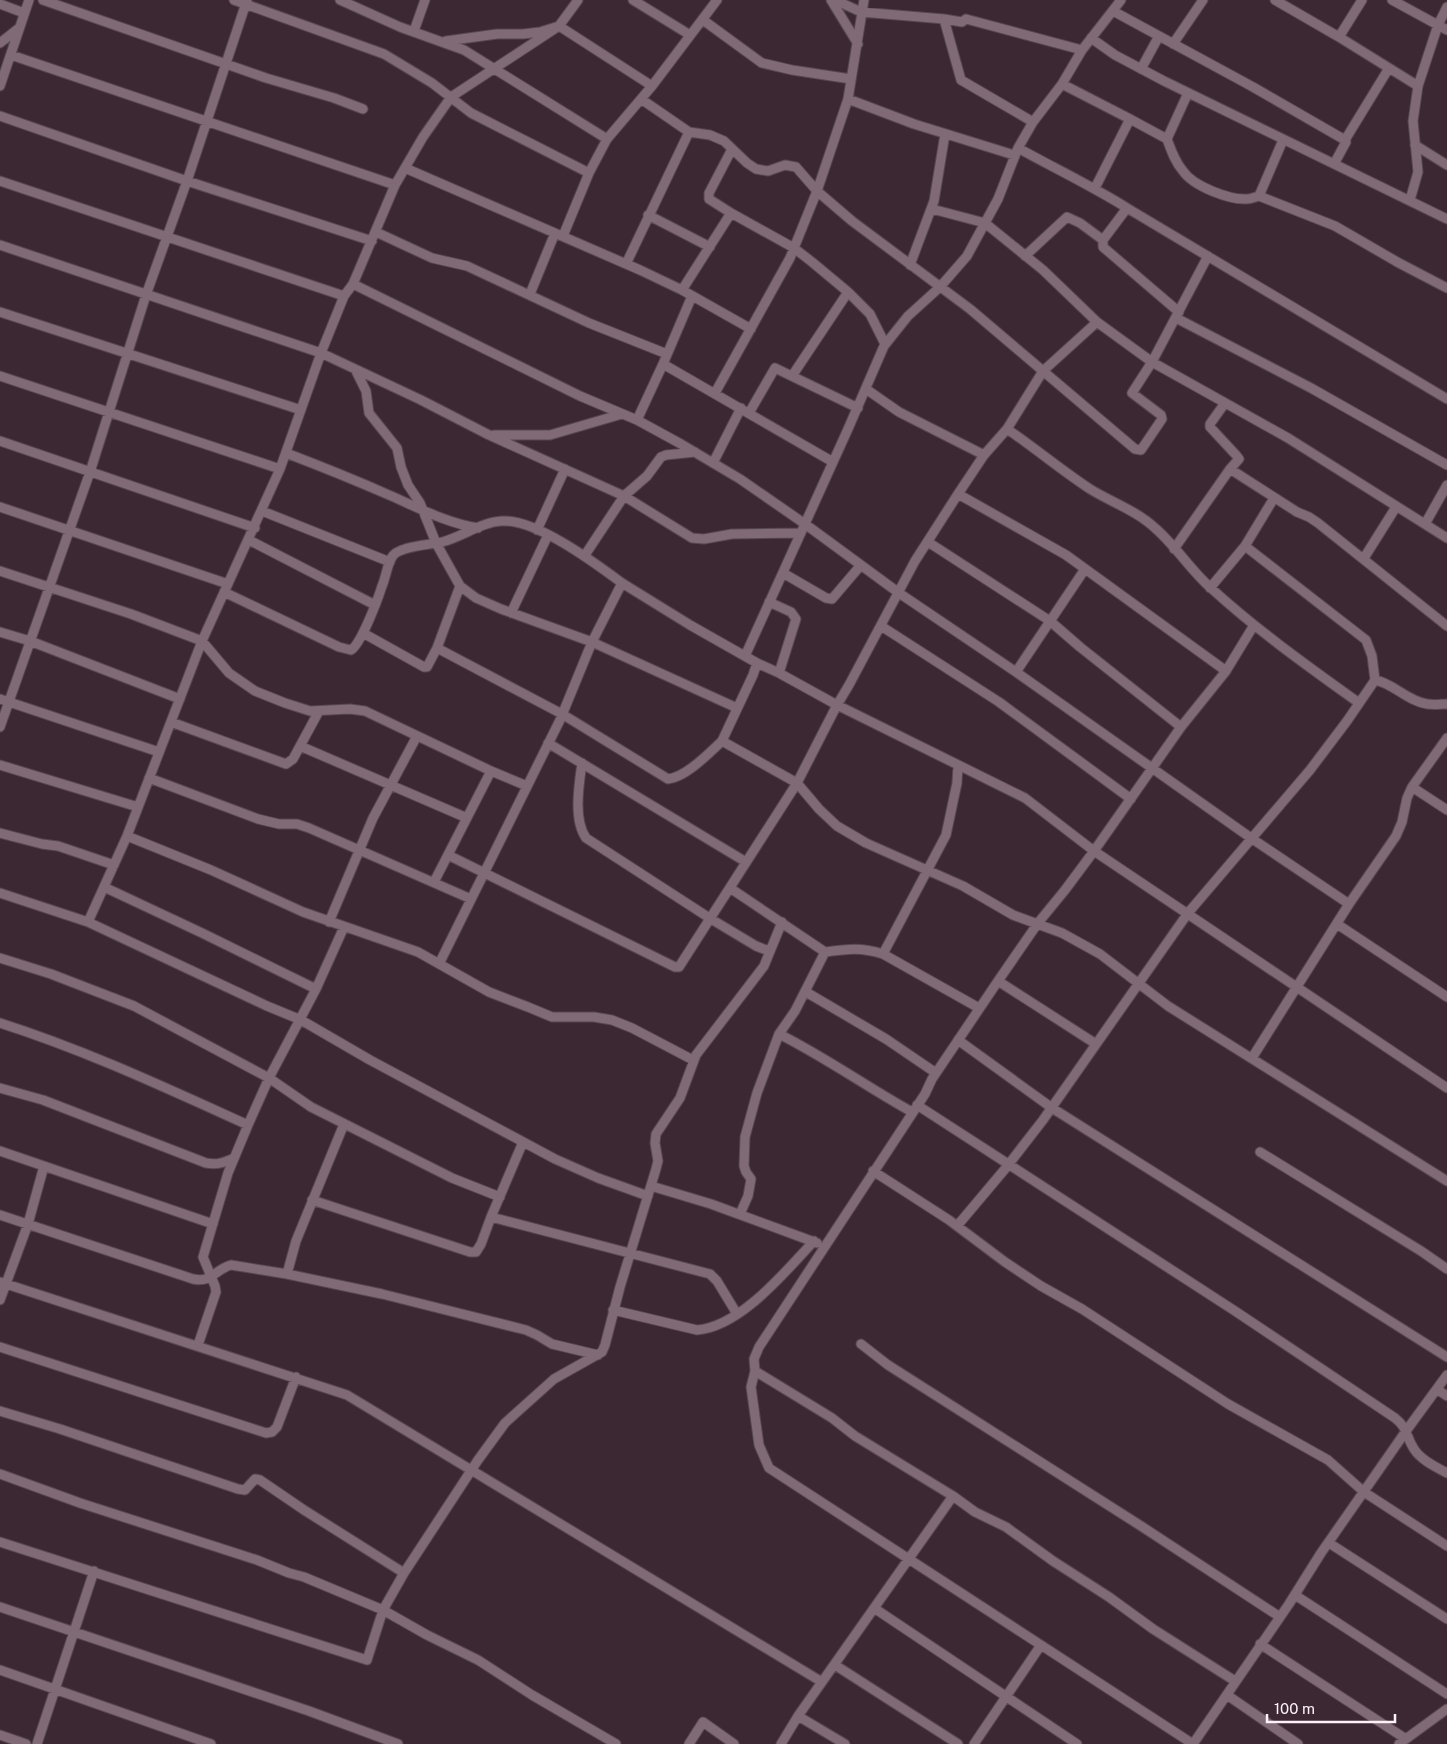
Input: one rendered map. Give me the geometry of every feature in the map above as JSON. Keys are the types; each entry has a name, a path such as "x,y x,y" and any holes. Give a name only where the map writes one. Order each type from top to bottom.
{"street":[{"path":"0,86 29,0"},
{"path":"43,0 266,78 334,98 363,109"},
{"path":"234,0 246,2 384,54 451,97 471,113 589,174"},
{"path":"340,0 400,27 464,50 607,139"},
{"path":"414,31 425,0"},
{"path":"88,922 127,836 202,641 255,528 280,469 321,353 344,296 353,284 404,168 451,97 559,26 578,0"},
{"path":"633,0 690,35"},
{"path":"530,294 607,139 652,86 717,0"},
{"path":"831,0 858,44"},
{"path":"835,0 861,12 962,22 966,19 1082,50"},
{"path":"715,393 794,248 817,191 848,99 864,0"},
{"path":"745,656 834,462 866,389 876,361 885,344 908,316 940,286 967,256 998,199 1016,151 1033,122 1062,84 1082,50 1121,0"},
{"path":"1173,44 1203,0"},
{"path":"1275,0 1418,86"},
{"path":"1339,37 1362,0"},
{"path":"1392,0 1447,30"},
{"path":"0,727 4,700 30,641 90,472 146,295 187,181 246,2"},
{"path":"0,4 24,14"},
{"path":"1410,200 1418,172 1418,154 1413,121 1418,86 1438,25 1447,7"},
{"path":"1113,11 1253,87 1345,140"},
{"path":"944,19 961,80 1033,122"},
{"path":"703,20 762,63 851,80"},
{"path":"443,41 496,34 540,32 559,26"},
{"path":"559,26 652,86"},
{"path":"0,43 20,28"},
{"path":"1141,68 1159,36"},
{"path":"1091,38 1115,55 1188,94 1447,219"},
{"path":"10,55 395,185"},
{"path":"1334,164 1346,142 1345,140 1389,68"},
{"path":"1062,84 1167,139 1184,173 1202,187 1224,196 1247,199 1259,196 1335,226 1447,288"},
{"path":"1167,139 1188,94"},
{"path":"641,99 689,132 716,137 724,141 751,166 762,171 773,170 785,165 796,167 817,191 852,221 970,309 1138,450 1141,450 1162,419 1161,415 1132,393 1152,362 1208,256"},
{"path":"848,99 945,134 1016,151 1096,188 1447,399"},
{"path":"0,116 187,181 374,236 432,258 467,266 589,323 667,354"},
{"path":"1096,188 1130,119"},
{"path":"626,264 689,132"},
{"path":"910,265 937,191 945,134"},
{"path":"1259,196 1283,140"},
{"path":"1415,144 1447,165"},
{"path":"732,149 708,197 731,213 794,248 848,292 870,314 885,344"},
{"path":"404,168 559,234 682,290 750,329"},
{"path":"0,181 344,296"},
{"path":"1127,208 1103,240 1103,247 1177,315 1447,465"},
{"path":"932,209 986,223 1097,322 1152,362 1288,438 1447,538"},
{"path":"682,290 731,213"},
{"path":"648,215 710,247"},
{"path":"1025,256 1067,217 1080,223 1103,240"},
{"path":"0,245 321,353 489,435 624,496 692,538 698,539 732,534 801,533"},
{"path":"353,284 580,396 637,420 696,452 740,479 899,593 1016,672 1251,838 1349,904"},
{"path":"792,376 848,292"},
{"path":"637,420 664,364 692,296"},
{"path":"0,312 127,355 301,410"},
{"path":"448,855 675,967 682,964 797,783 837,705 916,561 958,494 984,455 1007,429 1043,372 1097,322"},
{"path":"664,364 834,462"},
{"path":"713,463 774,368 858,408"},
{"path":"355,369 366,391 369,413 397,448 408,485 420,502 436,543 454,579 460,586 476,598 511,613 592,642 737,708"},
{"path":"0,376 280,469"},
{"path":"866,389 899,412 984,455"},
{"path":"1174,549 1239,459 1210,425 1225,403"},
{"path":"489,435 550,435 622,414"},
{"path":"1007,429 1091,489 1142,517 1156,528 1210,588 1254,625 1359,703"},
{"path":"0,441 255,528"},
{"path":"585,555 624,496 647,476 663,456 696,452"},
{"path":"286,453 357,481 422,511 459,525 479,528"},
{"path":"1230,469 1297,512 1310,517 1364,558 1447,626"},
{"path":"537,530 565,470"},
{"path":"1424,524 1447,485"},
{"path":"958,494 1049,544 1226,671"},
{"path":"1210,588 1245,546 1274,498"},
{"path":"1364,558 1396,506"},
{"path":"0,507 69,530 226,588 339,647 351,650 363,633 390,562 396,553 409,548 436,543 491,523 512,521 537,530 585,555 622,583 757,663 837,705 1025,798 1094,851 1447,1088"},
{"path":"262,511 390,562"},
{"path":"511,613 548,535"},
{"path":"249,540 375,605"},
{"path":"928,542 1050,621 1181,728"},
{"path":"957,1226 1009,1165 1052,1108 1188,913 1310,770 1375,680 1372,656 1366,640 1245,546"},
{"path":"783,573 832,599 861,565"},
{"path":"1016,672 1085,569"},
{"path":"0,571 131,614 202,641 230,673 255,691 303,709 318,711 358,709 527,786"},
{"path":"439,964 562,714 592,642 622,583"},
{"path":"363,633 424,667 429,665 460,586"},
{"path":"769,602 791,612 796,618 779,673"},
{"path":"1254,625 1226,671 1181,728 1066,890 1038,923 998,980 759,1347 754,1359 755,1371 751,1387 759,1445 769,1468 1193,1744 1364,1492 1447,1375"},
{"path":"881,626 999,702 1131,799"},
{"path":"0,632 30,641 180,699"},
{"path":"437,648 562,714 668,779 675,778 685,772 722,741 757,663"},
{"path":"1375,680 1381,681 1408,697 1426,704 1447,704"},
{"path":"4,700 159,752"},
{"path":"171,722 283,764 290,762 318,711"},
{"path":"329,922 374,818 417,736"},
{"path":"1252,1058 1349,904 1396,836 1412,787 1447,738"},
{"path":"722,741 797,783 819,809 838,826 866,843 963,886 1013,914 1062,933 1100,954 1168,1006 1447,1181"},
{"path":"548,743 746,862"},
{"path":"300,746 467,818"},
{"path":"582,763 578,786 579,824 586,838 711,919 756,946 770,951"},
{"path":"0,765 138,807"},
{"path":"883,954 946,835 957,783 958,765"},
{"path":"434,882 491,771"},
{"path":"149,778 258,819 279,824 297,824 471,899"},
{"path":"1412,787 1447,810"},
{"path":"0,833 42,844 58,846 114,865"},
{"path":"127,836 211,870 303,912 344,928 406,947 489,992 552,1017 594,1017 612,1020 632,1028 693,1060"},
{"path":"104,887 202,932 316,989"},
{"path":"730,888 825,952 867,949 883,954 979,1008"},
{"path":"0,893 88,922 301,1020 370,1060 556,1160 590,1175 648,1196"},
{"path":"0,1542 367,1660 383,1610 404,1573 505,1423 554,1378 598,1355 605,1345 613,1310 658,1161 655,1143 656,1134 680,1098 693,1060 703,1043 764,966 782,922"},
{"path":"1337,924 1447,997"},
{"path":"198,1346 216,1292 212,1277 202,1257 234,1158 270,1078 301,1020 344,928"},
{"path":"740,1214 748,1196 751,1179 744,1166 745,1137 757,1093 779,1034 806,992 825,952"},
{"path":"0,958 51,974 126,1003 270,1078 311,1107 452,1178 500,1197"},
{"path":"998,980 1096,1044"},
{"path":"806,992 886,1039 936,1073"},
{"path":"0,1022 36,1034 116,1066 248,1125"},
{"path":"779,1034 808,1048 862,1083 915,1109 1009,1165 1325,1370 1403,1424 1414,1450 1427,1461 1447,1473"},
{"path":"958,1040 1052,1108 1447,1356"},
{"path":"0,1088 42,1100 206,1163 222,1164 234,1158"},
{"path":"286,1274 296,1240 344,1124"},
{"path":"312,1200 470,1252 476,1252 479,1249 523,1142"},
{"path":"0,1151 213,1224"},
{"path":"1260,1152 1447,1269"},
{"path":"0,1300 3,1283 28,1224 44,1166"},
{"path":"873,1171 957,1226 1005,1262 1042,1286 1082,1309 1228,1404 1328,1460 1364,1492 1447,1546"},
{"path":"651,1186 740,1214 825,1246"},
{"path":"0,1215 193,1279 202,1281 212,1277 224,1267 231,1265 286,1274 382,1294 526,1330 537,1334 552,1344 598,1355"},
{"path":"491,1217 710,1274 717,1281 737,1314"},
{"path":"613,1310 697,1330 709,1329 724,1323 755,1301 814,1241"},
{"path":"3,1283 347,1395 822,1682"},
{"path":"861,1344 902,1375 1141,1526 1280,1617"},
{"path":"0,1347 266,1433 272,1432 277,1427 296,1377"},
{"path":"755,1371 832,1418 855,1436 953,1496 975,1512 1006,1527 1053,1561 1109,1597 1145,1624 1235,1681"},
{"path":"1438,1390 1447,1396"},
{"path":"0,1411 60,1429 238,1489 245,1490 255,1480 260,1480 404,1573"},
{"path":"0,1474 80,1503 257,1560 289,1574 304,1577 383,1610 427,1635 478,1660 532,1695 616,1744"},
{"path":"781,1744 798,1716 953,1496"},
{"path":"1329,1543 1447,1619"},
{"path":"37,1744 94,1571"},
{"path":"1295,1595 1447,1694"},
{"path":"0,1607 309,1711 398,1744"},
{"path":"874,1608 1077,1744"},
{"path":"1260,1644 1402,1742 1447,1709"},
{"path":"974,1744 1041,1645"},
{"path":"835,1665 958,1744"},
{"path":"0,1670 212,1744"},
{"path":"1227,1694 1298,1744"},
{"path":"798,1716 845,1744"},
{"path":"689,1744 703,1722 734,1744"},
{"path":"0,1734 26,1744"}]}
